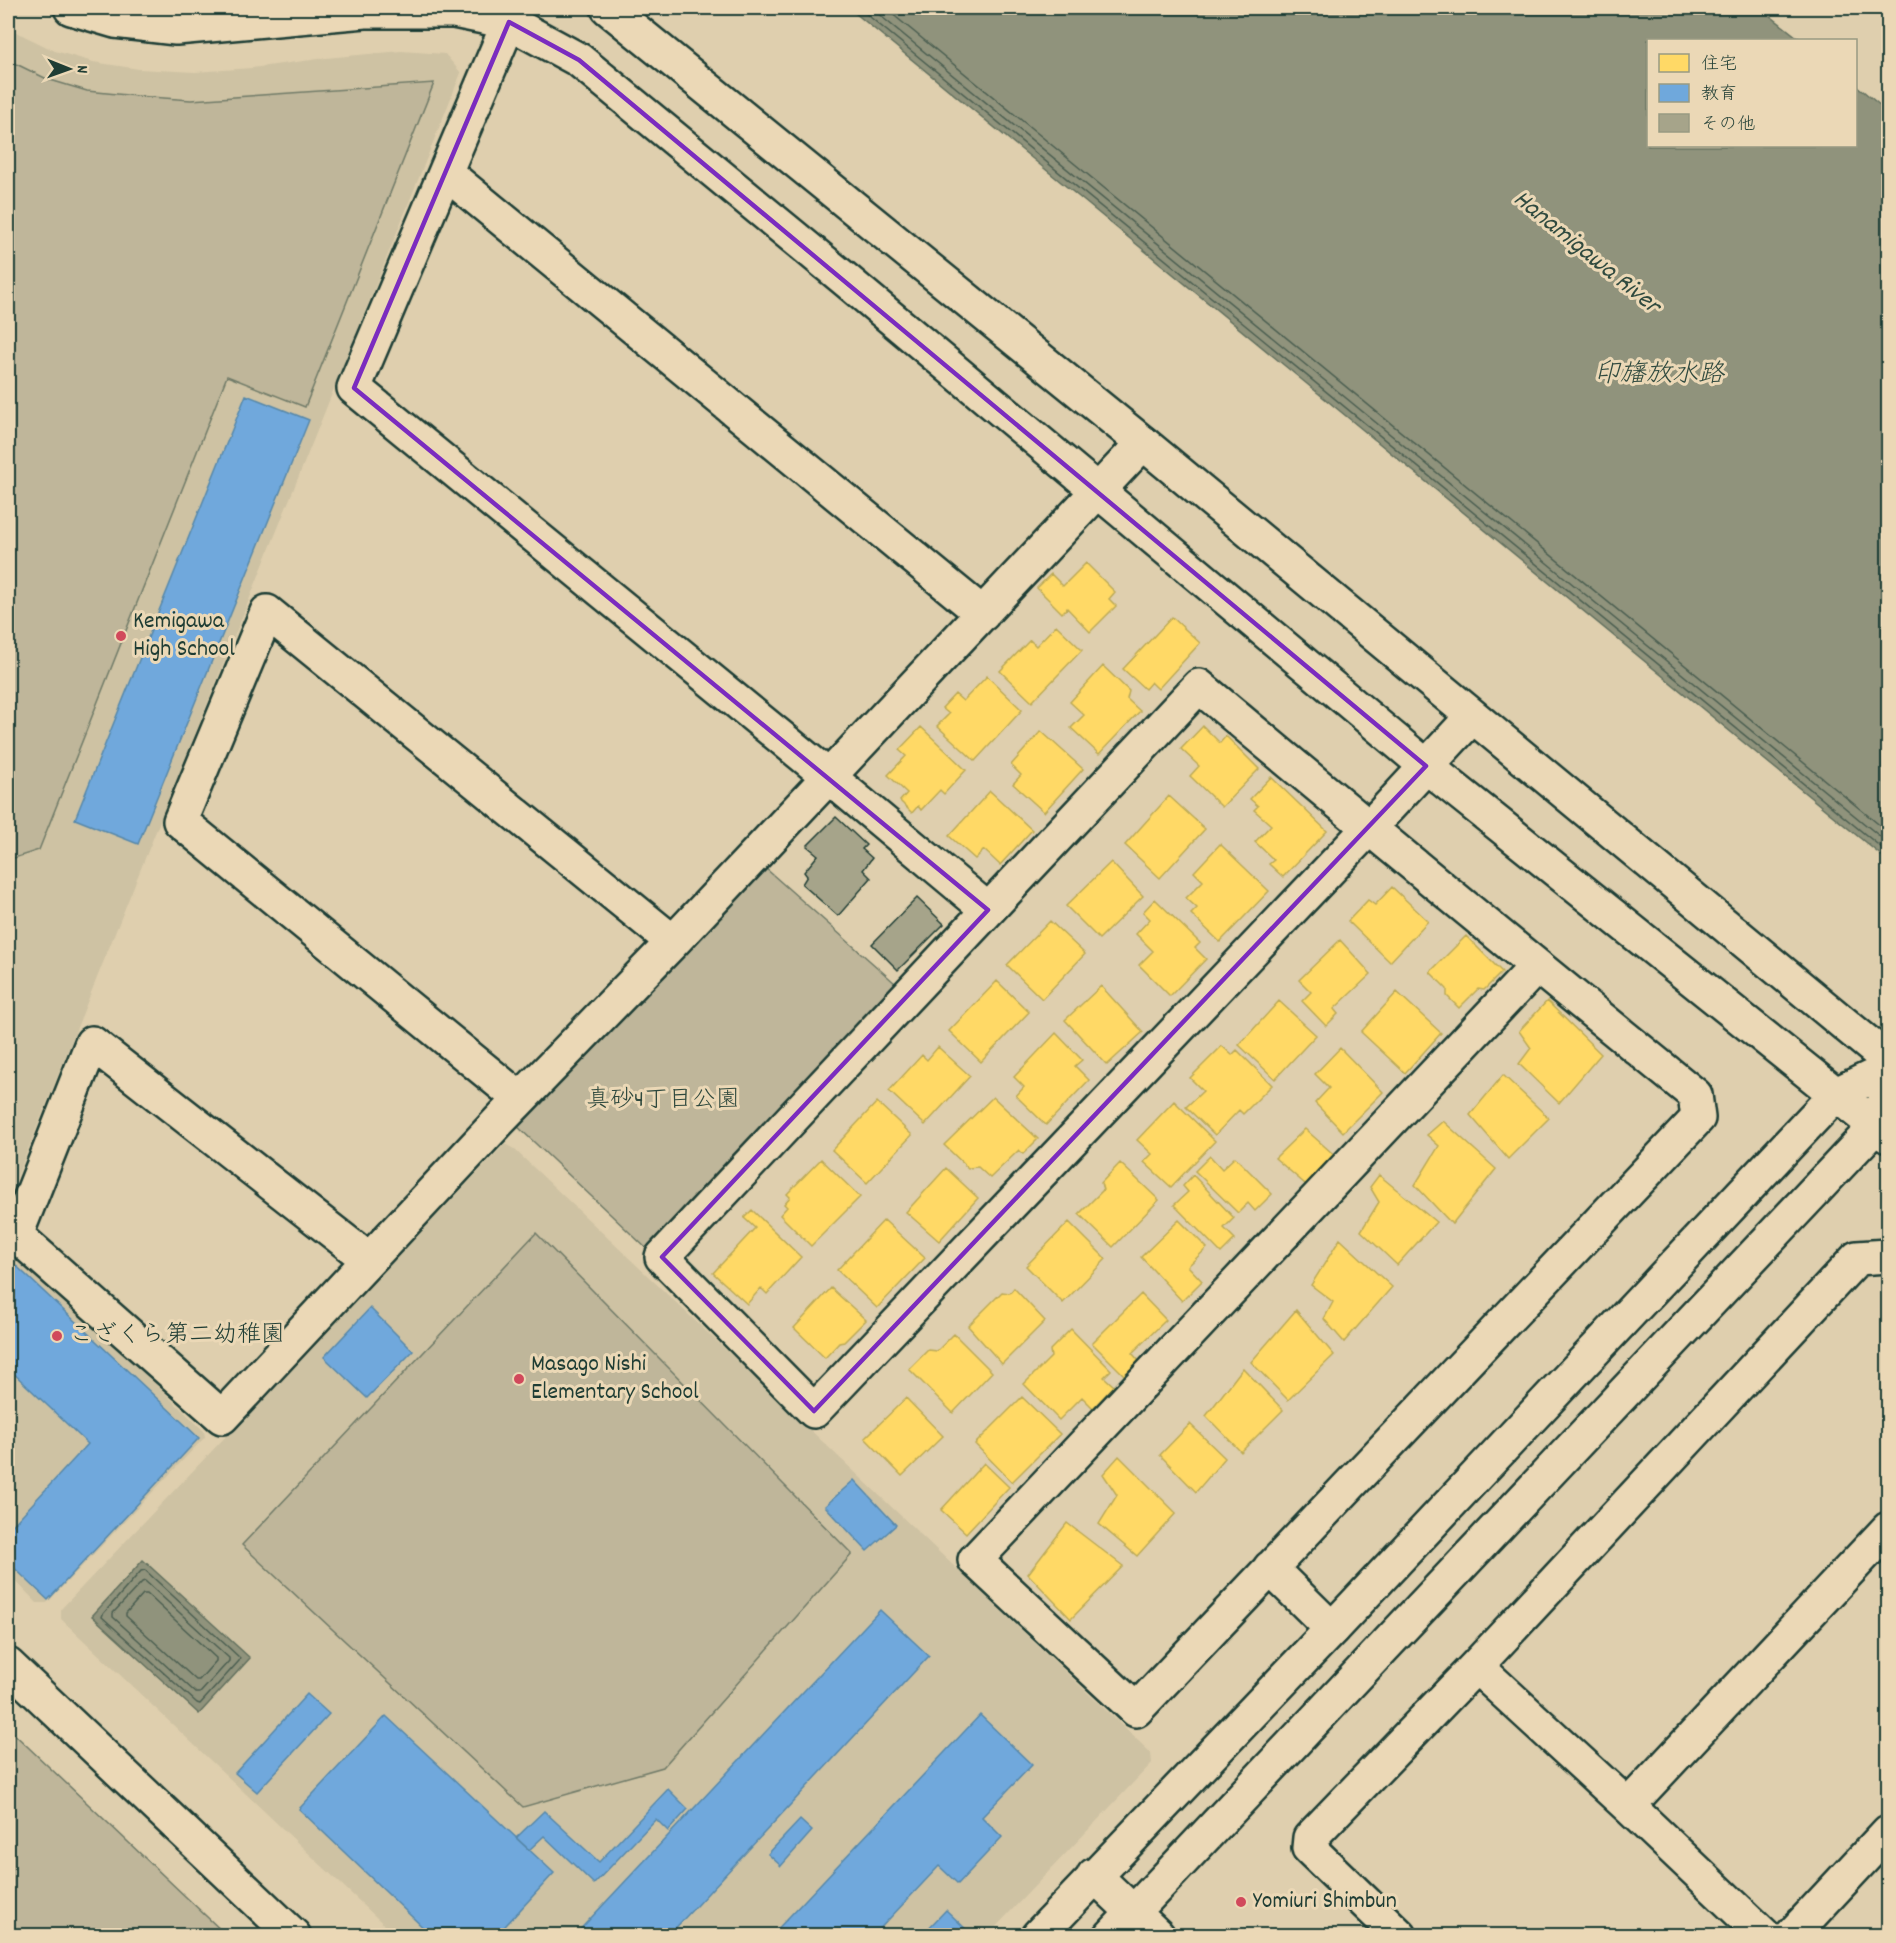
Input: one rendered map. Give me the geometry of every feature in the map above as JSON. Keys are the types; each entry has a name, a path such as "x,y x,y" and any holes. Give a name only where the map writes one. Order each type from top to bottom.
{"street":[{"path":"71,8 115,21 176,28 366,11 454,11 511,15 579,60 837,272 1426,766 1882,1131"},
{"path":"608,8 1143,443 1888,1060"},
{"path":"511,15 354,388 988,910"},
{"path":"446,173 982,614"},
{"path":"369,1260 92,1043 16,1235 222,1417 520,1099 673,942 1143,443"},
{"path":"520,1099 180,821 267,612 673,942"},
{"path":"1472,717 1369,828 814,1411 662,1257 1199,686 1369,828 1695,1095 1698,1118 1136,1710 975,1560 1537,966"},
{"path":"1038,1935 1332,1629 1836,1094 1888,1069"},
{"path":"1111,1935 1882,1131 1888,1088"},
{"path":"1400,1935 1309,1848 1310,1838 1476,1666 1857,1258 1888,1256"},
{"path":"1628,1806 1888,1528"},
{"path":"1270,1568 1332,1629"},
{"path":"8,1665 294,1935"},
{"path":"1476,1666 1765,1935"},
{"path":"1791,1935 1888,1832"},
{"path":"1094,1875 1158,1935"}],"highlighted area":[{"path":"509,22 579,60 1426,766 814,1411 662,1257 988,910 354,388"}],"shaded area":[{"name":"Kemigawa High School","path":"8,28 55,51 93,62 139,69 195,72 252,68 401,51 445,54 461,73 8,1199"},
{"name":"Masago Nishi Elementary School","path":"505,1144 514,1149 1151,1753 1152,1763 988,1935 395,1935 61,1619 61,1609"},
{"name":"こざくら第二幼稚園","path":"8,1242 204,1431 205,1437 47,1603 37,1603 8,1573"}],"green space":[{"name":"Kemigawa High School","path":"8,60 47,79 87,91 191,100 434,83 305,407 227,376 39,850 8,860"},
{"name":"真砂4丁目公園","path":"764,867 896,984 647,1249 516,1125"},
{"path":"536,1233 852,1554 663,1767 523,1807 242,1545"},
{"path":"8,1728 226,1935 8,1935"}],"water":[{"name":"印旛放水路","path":"849,8 1760,8 1800,39 1647,39 1647,147 1857,147 1857,86 1888,112 1888,861"},
{"path":"143,1560 250,1658 199,1714 92,1616"}],"building: 住宅":[{"path":"1086,563 1115,592 1109,599 1116,606 1090,632 1067,608 1062,613 1037,588 1051,574 1063,586"},
{"path":"1172,617 1200,643 1158,689 1151,682 1145,689 1123,669"},
{"path":"1056,625 1082,650 1032,702 1000,671 1030,640 1036,646"},
{"path":"1103,666 1129,691 1127,699 1140,711 1099,754 1071,728 1084,715 1070,702"},
{"path":"987,676 1022,710 975,761 937,726 949,714 942,708 955,694 963,701"},
{"path":"1203,726 1220,743 1226,736 1259,769 1222,807 1190,776 1199,766 1181,749"},
{"path":"921,727 966,770 944,794 940,790 921,810 918,806 912,813 900,801 907,793 888,775 906,756 899,750"},
{"path":"1041,731 1083,769 1044,812 1013,784 1021,775 1011,765"},
{"path":"1271,777 1327,831 1283,877 1269,864 1274,860 1255,842 1271,825 1254,810 1258,806 1250,799"},
{"path":"990,791 1032,830 1000,865 984,850 975,859 949,836"},
{"path":"1169,796 1205,829 1160,878 1125,845"},
{"path":"1220,844 1269,891 1220,942 1191,914 1197,908 1186,898 1203,881 1194,872"},
{"path":"1111,862 1143,896 1099,939 1066,906"},
{"path":"1392,887 1428,921 1390,962 1348,921 1368,900 1375,905"},
{"path":"1155,899 1200,943 1195,948 1206,959 1170,996 1139,965 1153,951 1136,934 1150,919 1143,912"},
{"path":"1050,921 1085,954 1042,999 1007,965"},
{"path":"1466,936 1502,972 1484,990 1478,989 1459,1008 1447,996 1447,989 1430,972"},
{"path":"1340,940 1371,974 1334,1009 1338,1014 1326,1026 1302,1001 1311,992 1299,980"},
{"path":"997,981 1029,1012 981,1062 949,1031"},
{"path":"1101,986 1143,1032 1107,1065 1065,1020"},
{"path":"1397,992 1441,1033 1405,1073 1361,1032"},
{"path":"1279,1001 1316,1035 1275,1079 1239,1045"},
{"path":"1547,1001 1601,1054 1559,1103 1519,1064 1531,1048 1519,1031"},
{"path":"1056,1033 1082,1060 1075,1066 1089,1080 1046,1125 1016,1096 1024,1087 1014,1077"},
{"path":"1222,1046 1232,1055 1237,1050 1272,1085 1243,1114 1239,1110 1215,1135 1186,1107 1203,1091 1190,1078"},
{"path":"938,1047 970,1076 925,1125 889,1091 922,1055 927,1060"},
{"path":"1340,1048 1383,1092 1343,1132 1315,1103 1329,1088 1315,1074"},
{"path":"1503,1075 1549,1118 1508,1159 1470,1115"},
{"path":"993,1097 1038,1139 1023,1154 1019,1150 990,1178 978,1167 968,1168 944,1145"},
{"path":"1174,1101 1215,1141 1171,1187 1144,1162 1152,1154 1137,1140"},
{"path":"877,1102 912,1135 867,1183 832,1150"},
{"path":"1443,1121 1496,1169 1452,1224 1415,1185 1439,1146 1427,1135"},
{"path":"1305,1129 1340,1160 1312,1190 1275,1158"},
{"path":"1210,1156 1222,1169 1235,1157 1272,1194 1255,1211 1248,1203 1238,1213 1195,1171"},
{"path":"821,1159 860,1197 811,1246 780,1215 787,1207 784,1204 790,1197 787,1194"},
{"path":"1120,1163 1159,1200 1113,1247 1079,1214 1103,1190 1101,1183"},
{"path":"946,1168 978,1198 939,1241 906,1212"},
{"path":"1193,1175 1234,1218 1224,1228 1235,1239 1221,1253 1174,1205 1188,1192 1183,1186"},
{"path":"1379,1175 1436,1222 1397,1265 1361,1231 1379,1202 1370,1187"},
{"path":"752,1210 801,1257 767,1294 761,1288 747,1304 713,1273 755,1228 744,1218"},
{"path":"884,1220 925,1258 877,1308 837,1270"},
{"path":"1179,1220 1207,1248 1188,1266 1202,1281 1182,1301 1141,1257"},
{"path":"1069,1222 1106,1259 1063,1303 1026,1266"},
{"path":"1340,1239 1392,1287 1344,1342 1324,1319 1333,1302 1311,1285"},
{"path":"831,1288 866,1320 825,1358 794,1328"},
{"path":"1014,1288 1045,1321 1002,1364 968,1326 1002,1292 1010,1293"},
{"path":"1141,1294 1166,1320 1132,1353 1139,1361 1124,1375 1092,1343"},
{"path":"1296,1310 1334,1355 1288,1400 1251,1362"},
{"path":"1071,1329 1111,1370 1104,1377 1114,1386 1093,1408 1082,1397 1059,1420 1024,1384 1051,1357 1050,1350"},
{"path":"954,1334 992,1372 953,1413 909,1369 928,1350 937,1351"},
{"path":"1243,1368 1283,1410 1241,1452 1206,1416"},
{"path":"1022,1397 1060,1434 1012,1482 975,1444"},
{"path":"906,1398 943,1436 902,1476 865,1438"},
{"path":"1190,1424 1225,1458 1196,1492 1160,1455"},
{"path":"1119,1456 1176,1513 1137,1556 1099,1524 1117,1495 1103,1474"},
{"path":"984,1463 1009,1487 966,1533 941,1510"},
{"path":"1067,1523 1123,1566 1071,1619 1028,1574"}],"building: 教育":[{"path":"246,395 309,420 138,844 75,819"},
{"name":"こざくら第二幼稚園","path":"8,1258 199,1438 48,1600 8,1562 8,1530 88,1444 8,1368"},
{"path":"370,1308 413,1351 367,1398 324,1357"},
{"path":"854,1480 896,1525 867,1551 825,1506"},
{"path":"880,1610 929,1656 668,1936 574,1936"},
{"path":"307,1694 329,1714 257,1792 235,1773"},
{"path":"980,1715 1032,1765 982,1817 1002,1837 958,1884 939,1866 873,1936 771,1936"},
{"path":"386,1716 554,1873 496,1936 432,1936 299,1809"},
{"path":"668,1789 688,1809 668,1831 656,1819 594,1884 544,1836 529,1850 516,1838 544,1811 599,1862"},
{"path":"800,1820 812,1831 781,1866 768,1854"},
{"path":"946,1910 969,1932 966,1936 921,1936"}],"building: その他":[{"path":"836,817 866,845 862,849 872,858 863,870 871,878 838,916 802,884 807,876 804,872 818,855 807,846"},
{"path":"917,898 944,924 898,970 872,944"}],"place":[{"name":"Kemigawa High School","path":"121,636"},
{"name":"こざくら第二幼稚園","path":"57,1336"},
{"name":"Masago Nishi Elementary School","path":"519,1379"},
{"name":"Yomiuri Shimbun","path":"1241,1902"}],"water label":[{"name":"Hanamigawa River","path":"1586,253"}]}
